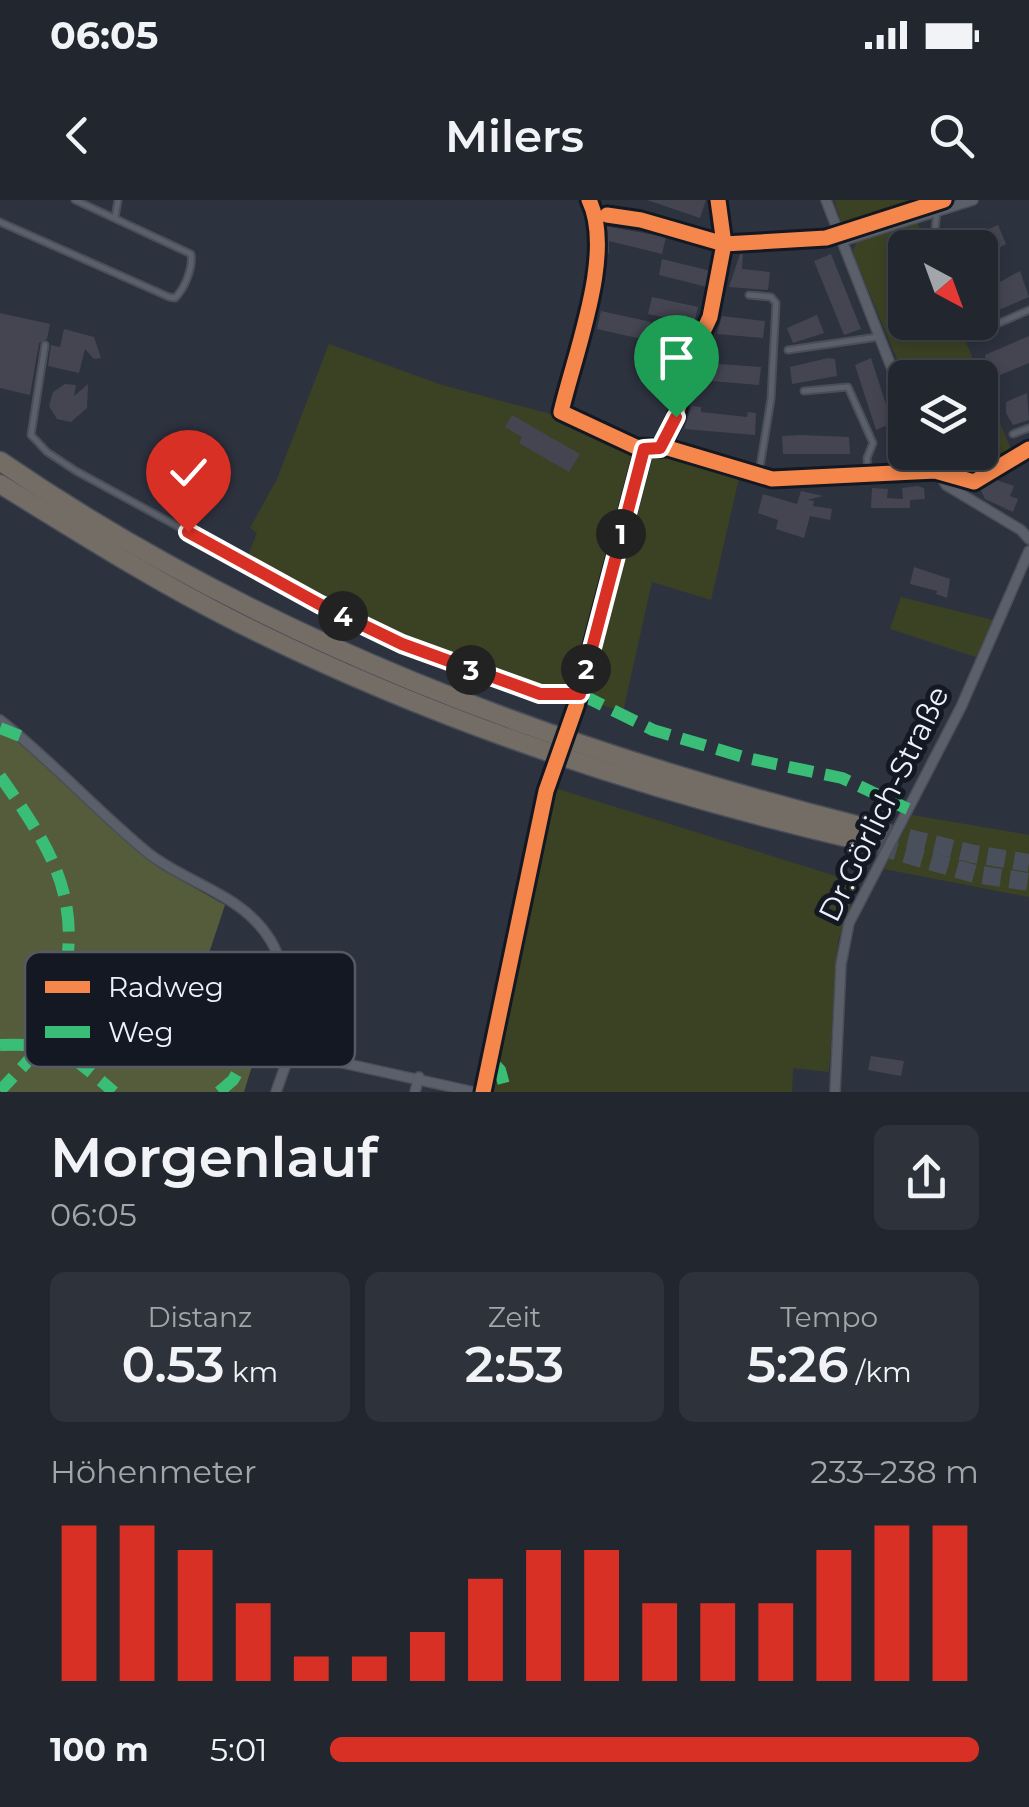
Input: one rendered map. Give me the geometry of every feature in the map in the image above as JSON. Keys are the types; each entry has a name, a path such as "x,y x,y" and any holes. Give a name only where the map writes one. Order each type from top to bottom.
{"highway":[{"path":"0,462 122,537 345,654 458,702 600,753 854,832 720,808 588,768 430,709 235,621 0,484"}],"street":[{"path":"589,200 599,235 590,300 561,412 644,449 668,448 772,479 935,472 974,482"},
{"path":"826,200 888,361"},
{"path":"842,241 973,200"},
{"path":"966,500 974,482 1029,448"},
{"path":"484,1092 546,792 580,694 644,449"},
{"path":"935,472 966,500 1025,528 1029,539"},
{"name":"Dr.Görlich-Straße","path":"835,1092 842,964 849,923 961,707 1029,551"},
{"path":"0,720 149,853 181,875 223,894 256,921 274,952"},
{"path":"355,1065 474,1092"},
{"path":"276,1092 285,1067"},
{"path":"415,1092 418,1077"}],"lane":[{"path":"0,222 175,298 192,264 191,254 75,200"},
{"path":"115,218 118,200"},
{"path":"935,230 938,208"},
{"path":"748,295 772,297 776,303 771,400 759,475"},
{"path":"998,324 1029,310"},
{"path":"788,350 878,337"},
{"path":"46,345 31,435 68,466 319,604 402,644 540,694 580,694"},
{"path":"804,390 845,386 849,390 873,442 867,458 868,474"},
{"path":"1012,434 1029,428"}],"green space":[{"path":"834,200 938,200 844,230"},
{"path":"917,222 920,230 893,230"},
{"path":"888,232 888,338 855,258 857,242"},
{"path":"889,340 965,340 974,360 897,360"},
{"path":"329,344 442,385 558,416 643,453 619,551 649,460 656,453 665,452 740,474 711,600 652,582 623,712 583,699 617,559 580,683 552,687 513,680 415,642 248,555 257,533 250,528 277,479"},
{"path":"998,418 1013,454 998,460"},
{"path":"901,597 993,620 976,657 890,629"},
{"path":"0,729 19,741 159,868 225,905 209,952 25,952 25,1067 252,1067 244,1092 0,1092"},
{"path":"555,788 858,883 838,941 829,1072 793,1068 792,1092 490,1092"},
{"path":"912,815 1029,835 1029,897 884,869"}],"building":[{"path":"647,200 706,200 700,218"},
{"path":"998,225 1006,244 998,249 998,230 986,230"},
{"path":"604,226 666,237 662,254 609,241 609,253 605,254"},
{"path":"740,254 742,269 770,272 768,290 729,287"},
{"path":"831,254 861,329 844,335 814,261"},
{"path":"662,259 711,271 707,287 659,275"},
{"path":"1020,271 1029,297 998,310 998,283"},
{"path":"652,297 698,307 694,324 648,314"},
{"path":"601,311 651,322 646,340 597,329"},
{"path":"0,313 50,324 47,339 39,343 30,395 0,388"},
{"path":"817,315 824,333 793,343 787,328"},
{"path":"722,316 765,321 763,338 717,334"},
{"path":"64,329 94,337 101,358 94,359 85,349 79,373 48,366 51,345 60,347"},
{"path":"1029,336 1029,363 998,376 998,360 985,360 985,355"},
{"path":"871,358 888,411 888,425 876,430 855,365"},
{"path":"711,359 719,359 719,364 761,367 759,385 699,380 702,363 711,363"},
{"path":"835,359 837,376 792,384 790,367"},
{"path":"65,384 76,385 74,396 88,384 87,408 71,422 57,419 49,406 53,392"},
{"path":"1027,393 1029,420 1013,425 1006,413 1006,402"},
{"path":"692,406 701,407 701,412 747,417 748,412 756,413 755,435 684,429"},
{"path":"512,415 580,454 569,472 519,443 522,437 505,427"},
{"path":"782,436 849,437 850,454 783,454"},
{"path":"994,479 1014,486 1010,496 1018,499 1013,512 985,499 980,488"},
{"path":"872,488 888,489 887,498 903,499 902,488 924,488 925,499 910,500 910,508 871,508"},
{"path":"801,491 823,496 807,500 814,501 813,506 832,509 830,520 810,516 804,538 776,529 778,520 758,513 763,494 797,504"},
{"path":"914,567 950,579 947,598 936,594 937,591 910,584"},
{"path":"871,1056 904,1061 901,1076 868,1070"}],"tunnel":[{"path":"856,825 974,854 1029,863"},
{"path":"853,839 975,874 1029,882"}],"marked path":[{"path":"580,694 653,730 747,758 842,778 908,809"},
{"path":"0,728 20,736"},
{"path":"0,776 34,826 58,875 69,927 68,952"},
{"path":"0,1045 25,1046"},
{"path":"492,1062 500,1070 506,1092"},
{"path":"0,1091 25,1063"},
{"path":"85,1067 114,1092"},
{"path":"219,1092 241,1067"}],"cycle path":[{"path":"589,200 596,222 595,275 561,412 636,447 668,448 772,479 935,471 974,482 1029,449"},
{"path":"607,215 641,220 724,244 718,200"},
{"path":"661,448 676,417 689,362 710,317 724,244 826,238 944,200"},
{"path":"483,1092 546,791 576,706 644,449"}],"route":[{"path":"188,532 319,604 402,644 540,694 580,694 644,449 660,448 676,417"}]}
